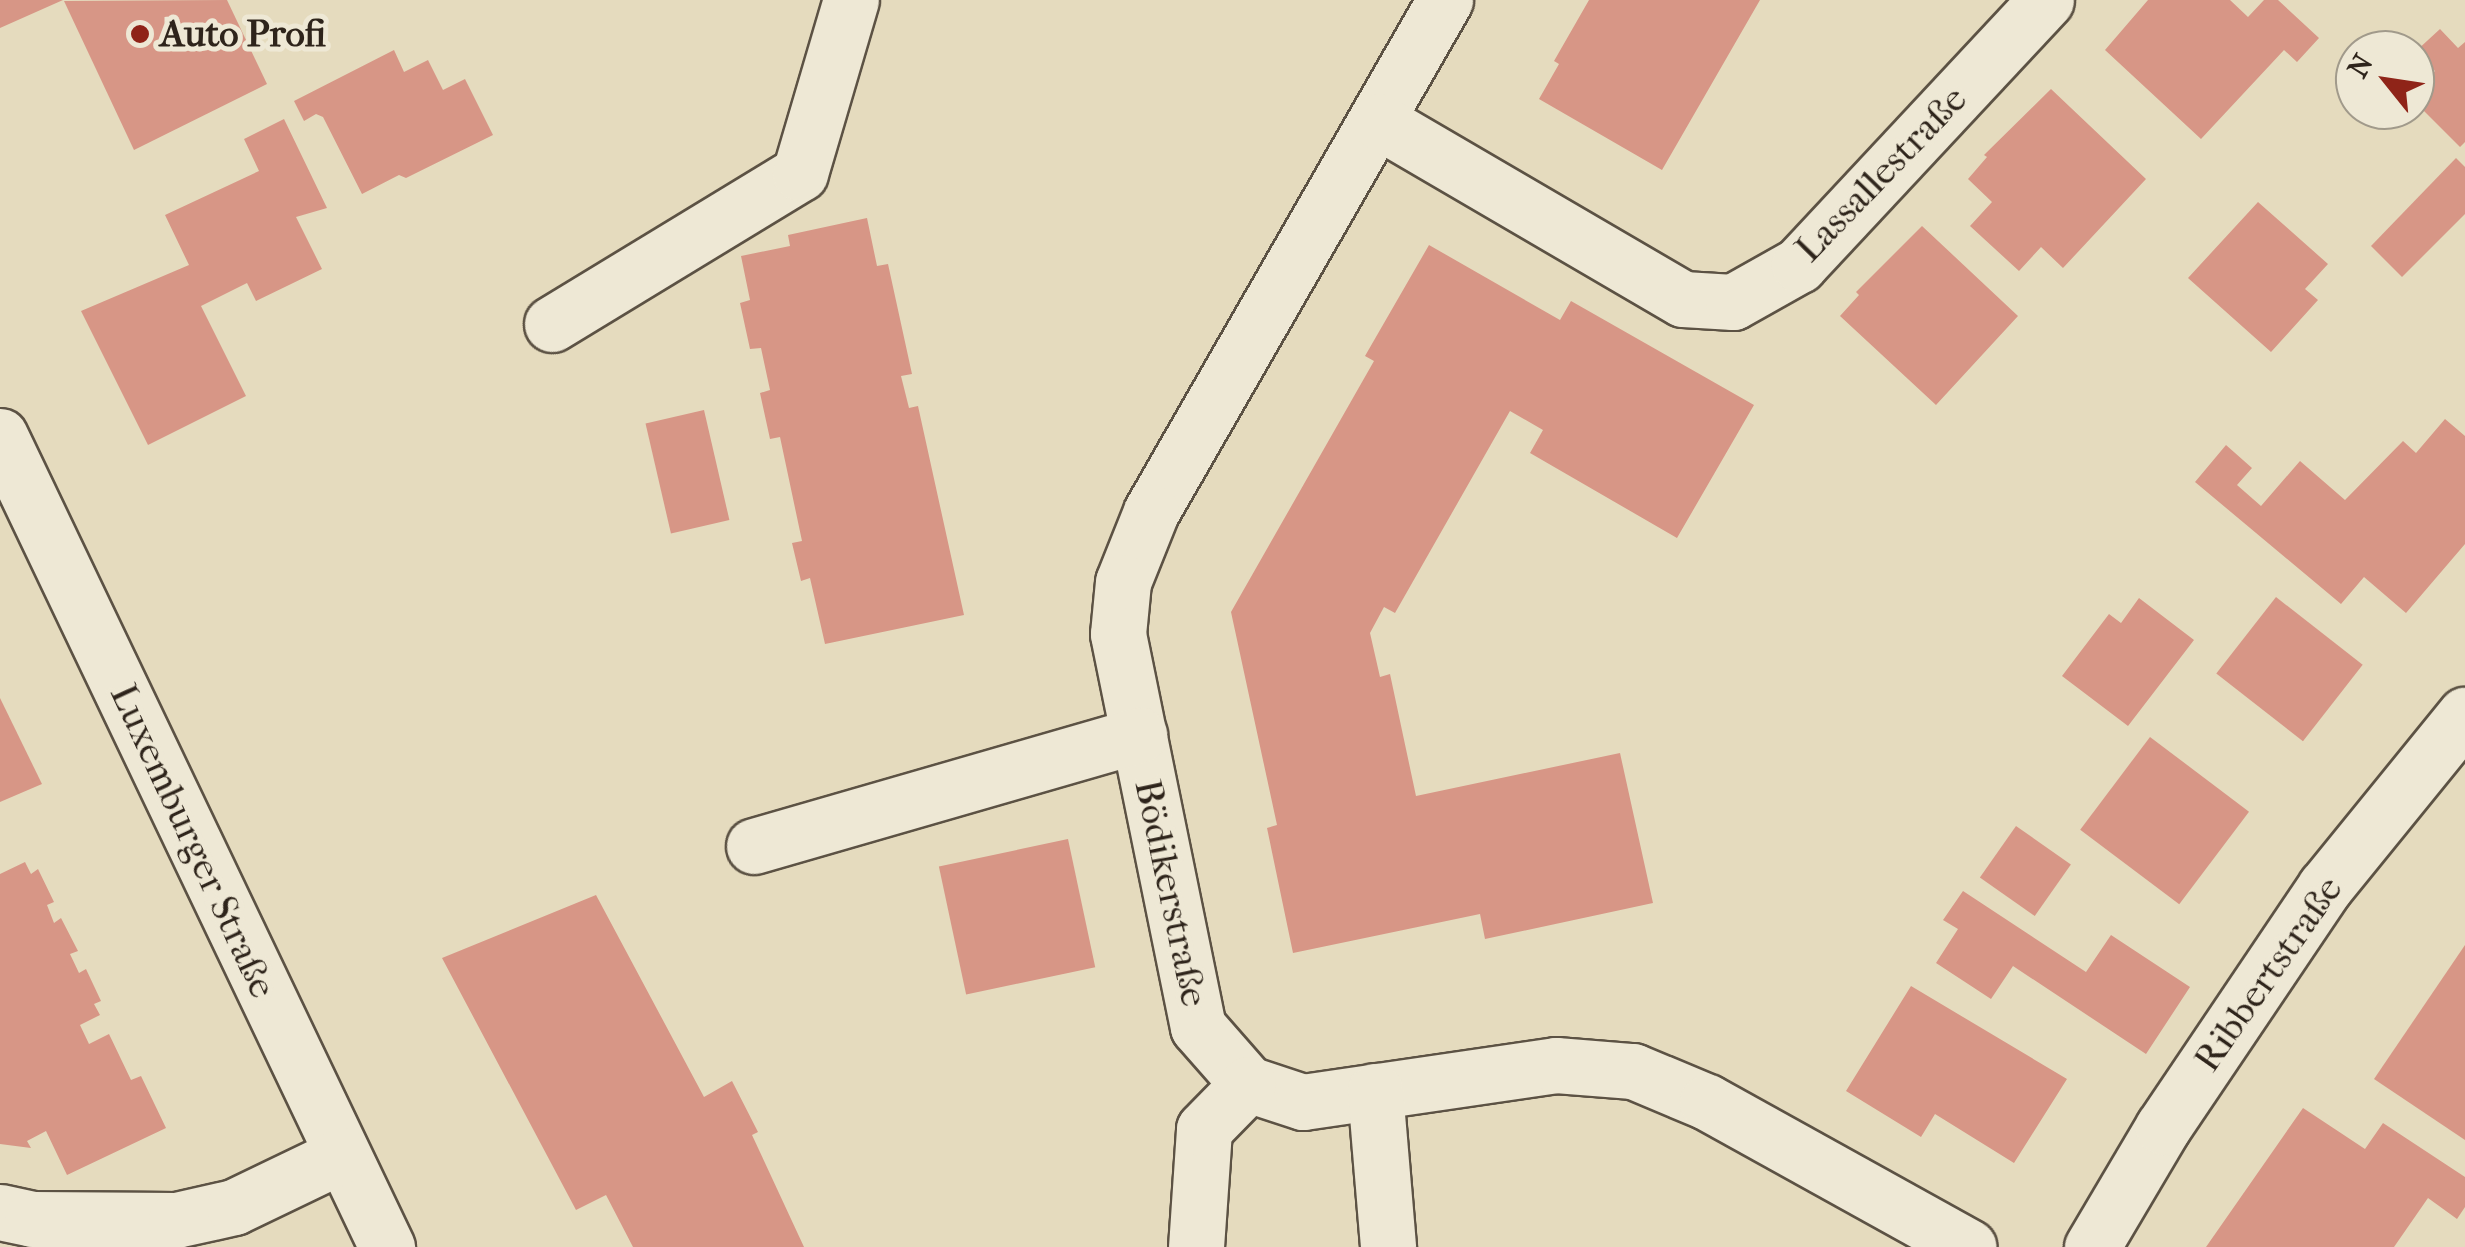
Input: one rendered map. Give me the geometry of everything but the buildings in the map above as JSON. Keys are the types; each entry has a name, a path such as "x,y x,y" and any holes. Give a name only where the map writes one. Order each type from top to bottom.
{"street":[{"path":"552,324 800,173 851,0"},
{"name":"Bödikerstraße","path":"1248,1084 1198,1027 1118,634 1123,582 1151,512 1445,0"},
{"name":"Lassallestraße","path":"1378,122 1684,299 1733,302 1799,265 2046,0"},
{"name":"Luxemburger Straße","path":"0,436 387,1247"},
{"name":"Ribbertstraße","path":"2092,1247 2163,1127 2325,887 2465,715"},
{"path":"754,846 1139,735"},
{"path":"1196,1247 1204,1130 1248,1084 1303,1102 1556,1065 1633,1071 1707,1102 1969,1247"},
{"path":"1375,1091 1388,1247"},
{"path":"0,1212 32,1218 176,1220 234,1207 342,1155"}],"place":[{"name":"Auto Profi","path":"140,34"}]}
